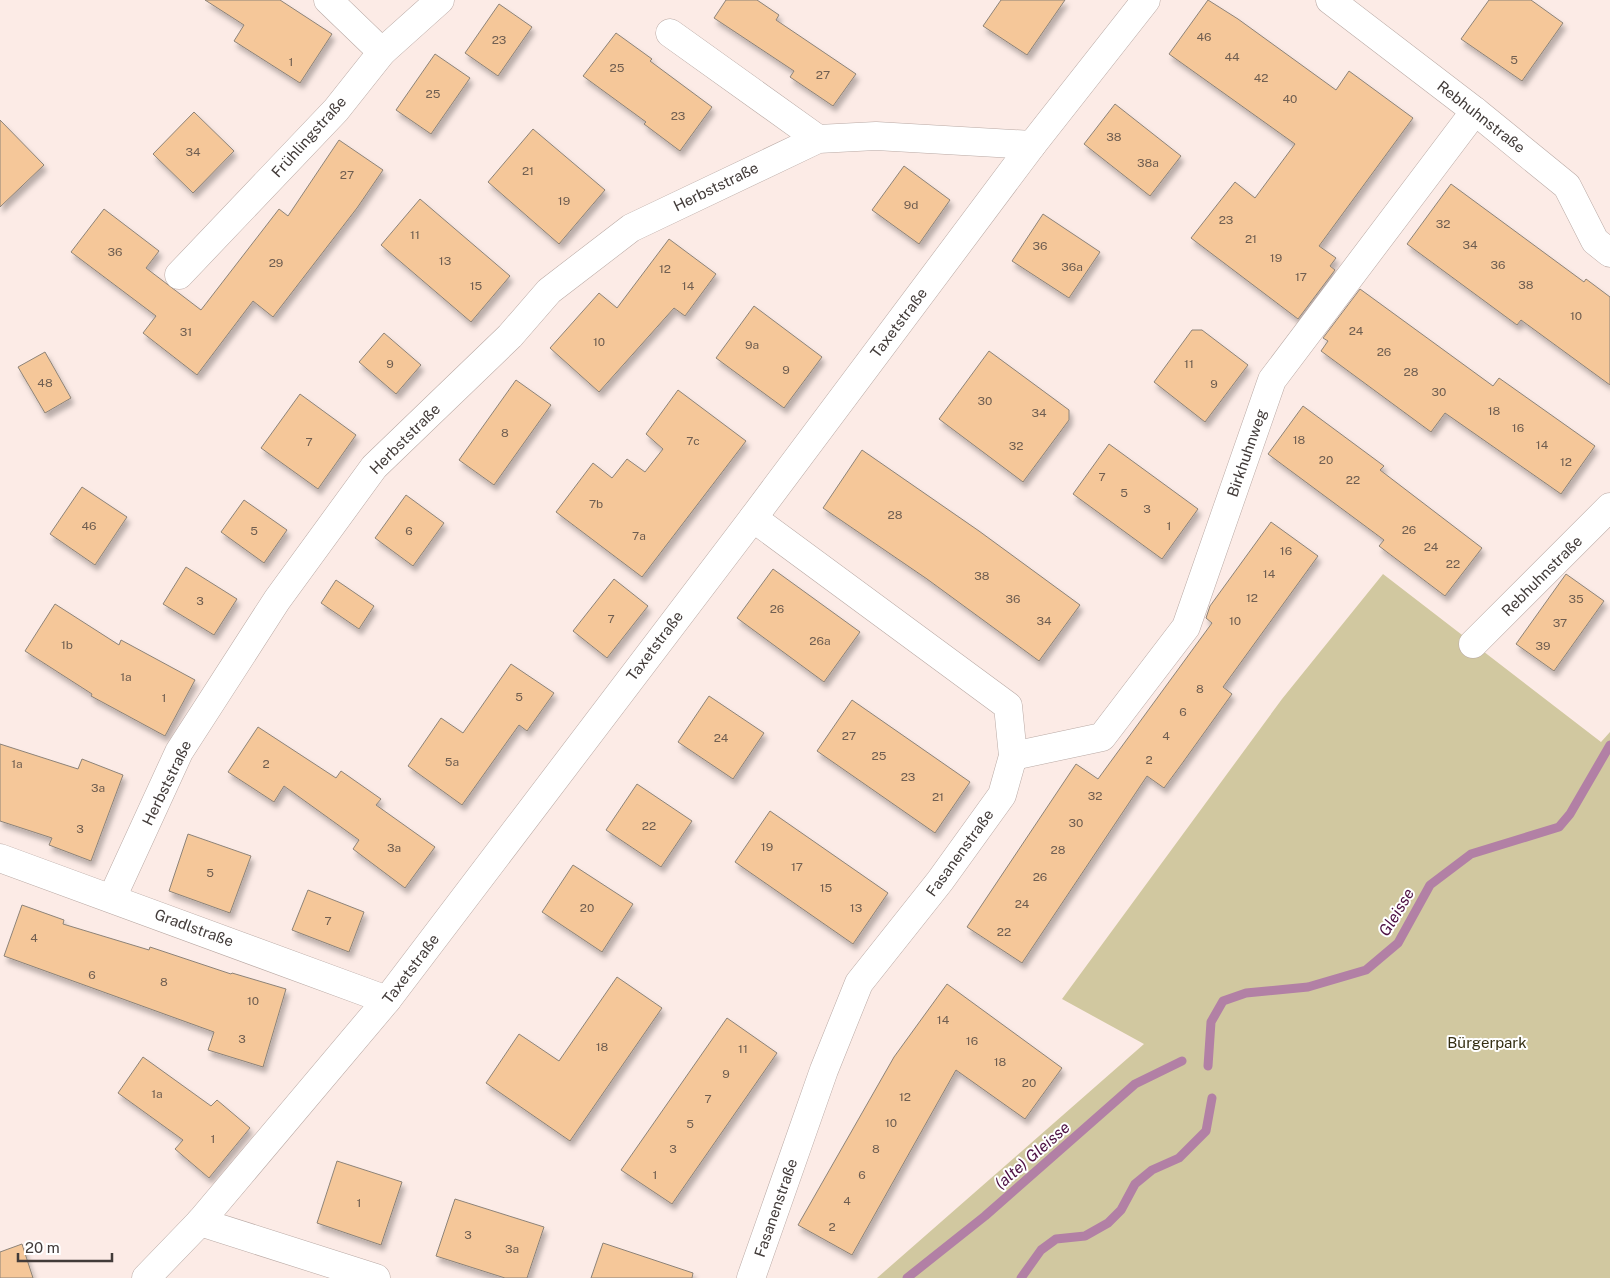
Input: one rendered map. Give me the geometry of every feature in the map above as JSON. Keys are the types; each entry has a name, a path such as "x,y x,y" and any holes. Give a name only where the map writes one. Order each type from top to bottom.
{"street":[{"path":"328,0 382,52"},
{"name":"Frühlingstraße","path":"179,276 336,110 382,52 440,0"},
{"name":"Taxetstraße","path":"146,1278 200,1222 388,1000 753,518 1032,145 1146,0"},
{"name":"Rebhuhnstraße","path":"1330,0 1476,111 1567,186 1595,241 1610,253"},
{"path":"670,33 818,139"},
{"name":"Birkhuhnweg","path":"1013,756 1102,737 1186,628 1272,380 1476,111"},
{"name":"Herbststraße","path":"112,898 179,752 277,600 374,467 510,336 549,291 632,228 818,139 876,136 1032,145"},
{"name":"Rebhuhnstraße","path":"1473,644 1610,507"},
{"name":"Fasanenstraße","path":"752,1278 824,1070 859,983 940,881 1002,795 1013,756 1008,706 753,518"},
{"name":"Gradlstraße","path":"0,858 388,1000"},
{"path":"200,1222 376,1278"}],"green space":[{"name":"Bürgerpark","path":"1383,574 1601,742 1610,732 1610,1278 877,1278 1144,1044 1062,999 1282,699"}],"building":[{"path":"205,0 280,0 332,34 300,83 234,41 244,25"},
{"path":"726,0 757,0 779,15 776,20 856,74 833,106 790,77 794,71 714,18"},
{"path":"1001,0 1065,0 1027,55 983,26"},
{"path":"1208,0 1238,19 1336,90 1349,71 1413,118 1319,246 1336,258 1330,266 1335,270 1298,319 1191,238 1235,182 1255,198 1295,144 1169,54"},
{"path":"1489,0 1531,0 1563,23 1522,81 1461,39"},
{"path":"499,4 532,27 498,76 465,53"},
{"path":"616,33 712,107 680,151 644,124 646,122 583,76"},
{"path":"435,54 470,78 431,134 396,110"},
{"path":"1115,104 1181,156 1150,196 1084,144"},
{"path":"194,112 234,151 193,193 153,154"},
{"path":"0,120 44,165 0,207"},
{"path":"533,129 605,190 559,244 488,182"},
{"path":"339,140 383,170 357,208 273,317 253,301 197,375 143,333 156,316 71,252 104,209 159,251 146,268 201,310 279,209 288,216"},
{"path":"904,166 950,200 919,244 872,210"},
{"path":"1451,184 1584,282 1586,279 1610,297 1610,385 1521,320 1517,325 1407,244"},
{"path":"420,199 510,276 471,322 381,245"},
{"path":"1043,214 1100,252 1069,298 1012,261"},
{"path":"669,239 716,274 685,316 674,308 599,392 550,348 599,293 617,308"},
{"path":"1360,289 1493,386 1499,378 1595,446 1561,494 1445,413 1431,432 1321,351 1328,341 1323,338"},
{"path":"754,306 822,357 784,408 716,358"},
{"path":"1192,330 1202,330 1248,365 1205,422 1154,382"},
{"path":"384,333 421,365 396,394 359,362"},
{"path":"989,351 1069,410 1069,420 1023,482 939,419"},
{"path":"45,352 71,398 45,413 18,367"},
{"path":"516,380 551,405 494,485 459,460"},
{"path":"678,390 746,441 642,577 556,512 593,463 612,478 627,459 645,472 663,449 646,434"},
{"path":"300,394 356,435 318,489 261,448"},
{"path":"1303,406 1384,466 1380,470 1482,548 1445,596 1379,546 1384,540 1268,454"},
{"path":"1109,444 1198,509 1162,559 1073,494"},
{"path":"862,450 979,531 1080,605 1039,661 927,579 823,508"},
{"path":"82,487 127,517 95,565 50,534"},
{"path":"406,495 444,523 413,566 375,538"},
{"path":"244,500 287,530 264,563 221,532"},
{"path":"1271,522 1318,556 1223,687 1232,694 1181,765 1164,788 1147,776 1022,963 967,927 1076,764 1098,779 1212,623 1206,618 1210,606"},
{"path":"186,567 237,599 214,635 163,604"},
{"path":"773,569 860,632 824,682 737,618"},
{"path":"1566,574 1604,601 1554,671 1516,644"},
{"path":"614,579 648,606 607,658 573,631"},
{"path":"336,580 374,606 359,629 321,603"},
{"path":"55,604 119,645 121,640 195,680 165,736 91,696 92,694 25,651"},
{"path":"511,664 554,693 527,731 519,725 462,805 408,766 441,718 463,733"},
{"path":"709,696 764,733 733,779 678,742"},
{"path":"852,700 970,782 935,833 817,751"},
{"path":"258,727 336,778 341,771 381,799 376,805 435,847 405,888 353,849 359,840 284,786 274,802 228,772"},
{"path":"0,744 78,769 82,759 123,775 91,861 49,845 52,838 0,821"},
{"path":"637,784 692,821 661,867 606,830"},
{"path":"770,811 888,893 853,944 735,862"},
{"path":"188,834 251,856 230,913 169,891"},
{"path":"573,865 633,904 602,952 542,912"},
{"path":"308,890 364,912 349,952 292,930"},
{"path":"22,905 64,920 63,924 149,950 150,947 231,974 286,989 263,1067 208,1050 214,1032 4,956"},
{"path":"617,977 662,1008 570,1141 486,1083 519,1034 559,1061"},
{"path":"947,984 1062,1068 1025,1119 956,1070 852,1255 798,1225 894,1057"},
{"path":"727,1018 777,1053 672,1204 621,1170"},
{"path":"143,1057 211,1106 217,1100 250,1128 209,1178 175,1149 183,1140 118,1093"},
{"path":"337,1161 402,1182 381,1245 317,1223"},
{"path":"455,1199 544,1227 527,1278 505,1278 436,1256"},
{"path":"603,1243 693,1273 692,1278 591,1278"},
{"path":"22,1244 33,1278 0,1278 0,1252"}],"waterway":[{"name":"Gleisse","path":"1208,1066 1211,1022 1223,1001 1246,993 1308,987 1366,970 1398,943 1430,885 1471,854 1559,827 1570,814 1610,745"},
{"name":"(alte) Gleisse","path":"907,1278 985,1216 1135,1084 1182,1061"},
{"name":"Gleisse","path":"1021,1278 1041,1250 1056,1239 1085,1236 1108,1223 1121,1210 1135,1184 1152,1170 1179,1158 1206,1131 1212,1098"}]}
